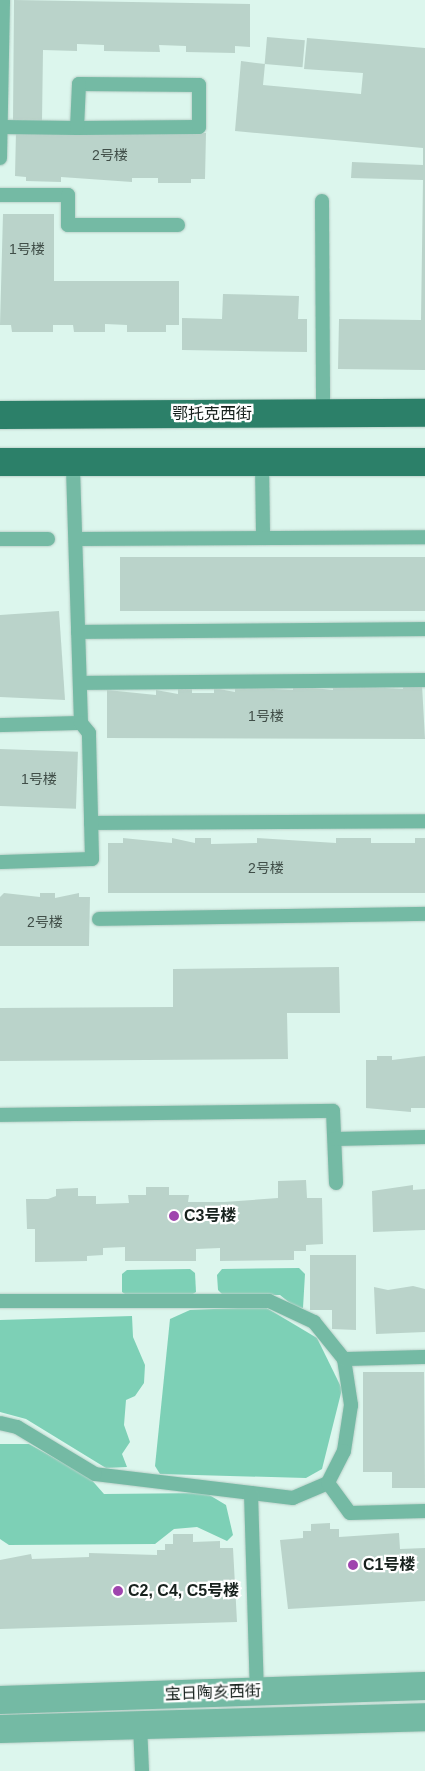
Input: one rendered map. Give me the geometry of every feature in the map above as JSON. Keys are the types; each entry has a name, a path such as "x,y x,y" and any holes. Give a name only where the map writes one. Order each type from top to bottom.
{"main road":[{"name":"鄂托克西街","path":"0,415 425,413"},
{"path":"0,462 425,462"}],"street":[{"name":"宝日陶亥西街","path":"0,1700 425,1686"},
{"name":"宝日陶亥西街","path":"0,1728 425,1718"}],"lane":[{"path":"0,158 3,0"},
{"path":"2,127 77,128 200,127 199,84 79,84 77,128"},
{"path":"0,195 68,195 68,225 178,225"},
{"path":"322,200 323,413"},
{"path":"0,862 92,858 89,733 81,723 73,462"},
{"path":"262,462 263,538"},
{"path":"76,539 425,537"},
{"path":"0,539 48,538"},
{"path":"78,632 425,629"},
{"path":"80,683 425,680"},
{"path":"0,725 81,723"},
{"path":"91,823 425,822"},
{"path":"99,919 425,914"},
{"path":"0,1115 333,1111 336,1183"},
{"path":"335,1139 425,1137"},
{"path":"0,1301 269,1301 314,1322 344,1359 350,1405 344,1451 328,1483 293,1498 95,1474 17,1427 0,1422"},
{"path":"344,1359 425,1357"},
{"path":"328,1483 350,1513 425,1511"},
{"path":"251,1493 257,1692"},
{"path":"140,1725 142,1771"}],"green space":[{"path":"299,1268 305,1274 303,1308 295,1307 280,1295 223,1295 218,1290 217,1275 222,1269"},
{"path":"190,1269 195,1273 196,1292 191,1295 128,1296 122,1292 122,1274 127,1270"},
{"path":"265,1307 317,1338 342,1389 322,1469 306,1478 160,1474 155,1466 170,1319 190,1310"},
{"path":"132,1316 133,1337 145,1365 144,1383 135,1396 126,1400 124,1425 130,1442 122,1454 127,1467 106,1468 26,1419 0,1412 0,1320"},
{"path":"0,1444 29,1444 89,1477 104,1494 206,1493 226,1505 233,1535 227,1541 197,1527 174,1529 155,1544 9,1545 0,1539"}],"building":[{"path":"14,0 250,4 250,47 235,46 235,53 186,52 186,46 159,45 160,52 104,51 104,45 77,44 77,51 43,50 42,121 13,120"},
{"path":"267,37 305,40 303,67 265,64"},
{"path":"307,38 425,48 425,370 338,369 339,319 421,320 423,180 351,178 352,162 423,165 423,148 235,131 241,61 265,64 263,85 361,94 363,73 304,69"},
{"path":"16,131 206,133 205,179 191,179 191,183 158,183 158,178 132,178 132,182 61,177 61,182 26,181 26,177 15,176"},
{"path":"3,214 54,214 54,281 179,281 179,325 166,325 166,332 127,332 127,325 105,324 105,332 74,332 73,325 53,325 53,332 12,332 11,325 0,325"},
{"path":"223,294 299,296 298,319 307,319 307,352 182,350 182,318 222,319"},
{"path":"120,557 425,557 425,611 120,611"},
{"path":"59,611 65,700 0,697 0,615"},
{"path":"333,685 403,689 403,685 422,685 425,739 107,738 107,690 156,695 156,690 178,694 178,689 192,689 192,693 214,693 214,688 235,692 235,687 293,690 293,686 333,690"},
{"path":"0,749 78,752 76,809 0,806"},
{"path":"123,838 172,843 172,838 195,843 195,838 211,838 211,844 257,843 257,838 336,843 336,838 371,838 371,843 415,843 415,838 425,838 425,893 108,893 108,843 123,843"},
{"path":"4,893 40,897 40,893 55,893 55,898 79,893 79,897 90,897 89,946 0,946 0,897"},
{"path":"339,967 340,1013 287,1013 288,1059 0,1061 0,1008 173,1007 173,969"},
{"path":"377,1056 392,1056 392,1060 425,1056 425,1108 411,1108 411,1112 366,1108 366,1060 377,1060"},
{"name":"C3号楼","path":"306,1180 307,1198 322,1198 323,1244 306,1245 306,1251 294,1251 294,1260 220,1261 220,1248 196,1249 196,1261 125,1261 125,1247 103,1248 103,1255 87,1256 87,1261 35,1262 35,1229 27,1229 26,1199 48,1199 56,1196 56,1189 78,1188 78,1196 96,1196 96,1204 129,1203 128,1195 146,1195 146,1187 169,1187 169,1195 189,1195 188,1202 224,1202 278,1198 278,1181"},
{"path":"413,1185 413,1190 425,1189 425,1230 373,1232 372,1191"},
{"path":"310,1255 356,1255 356,1330 332,1329 332,1310 310,1310"},
{"path":"413,1286 425,1289 425,1332 376,1334 374,1287 388,1290"},
{"path":"363,1372 424,1372 425,1488 392,1488 392,1472 363,1472"},
{"name":"C1号楼","path":"330,1523 330,1529 339,1529 339,1537 399,1533 400,1549 425,1548 425,1601 288,1609 280,1540 303,1538 303,1531 311,1531 311,1524"},
{"name":"C2, C4, C5号楼","path":"173,1534 193,1534 193,1542 220,1541 220,1548 233,1548 237,1622 0,1629 0,1560 31,1554 32,1559 89,1557 89,1553 157,1555 157,1550 165,1550 165,1544 173,1544"}],"place":[{"name":"C3号楼","path":"174,1216"},
{"name":"C1号楼","path":"353,1565"},
{"name":"C2, C4, C5号楼","path":"118,1591"}]}
